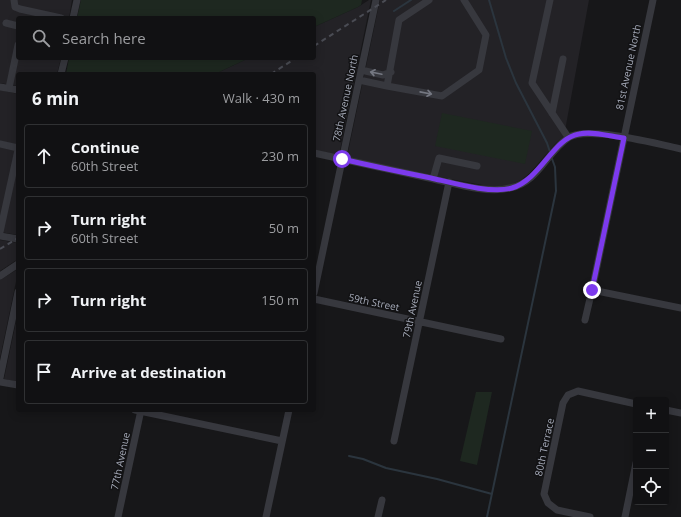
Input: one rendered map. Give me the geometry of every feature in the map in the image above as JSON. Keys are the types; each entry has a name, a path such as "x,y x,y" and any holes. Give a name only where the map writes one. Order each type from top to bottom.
{"street":[{"path":"14,0 15,7 52,16"},
{"path":"73,16 77,0"},
{"name":"78th Avenue North","path":"316,283 376,0"},
{"path":"387,86 399,20 429,0"},
{"path":"359,80 442,96 479,70 486,35 464,0"},
{"path":"550,0 532,84 568,137"},
{"name":"81st Avenue North","path":"585,320 653,0"},
{"path":"6,23 16,26"},
{"path":"9,88 16,55"},
{"path":"552,113 563,59"},
{"path":"62,72 65,60"},
{"path":"361,70 383,75 390,72"},
{"path":"0,86 16,90"},
{"path":"316,153 433,179 487,189 511,188 523,183 533,175 568,137 579,134 591,133 681,149"},
{"path":"0,144 16,148"},
{"path":"0,232 1,219 16,157"},
{"path":"433,179 439,158 478,166"},
{"name":"79th Avenue","path":"394,440 449,182"},
{"path":"0,236 16,239"},
{"path":"0,276 16,265"},
{"path":"592,290 681,308"},
{"name":"59th Street","path":"316,299 501,339"},
{"path":"0,378 16,311"},
{"path":"0,382 16,385"},
{"name":"80th Terrace","path":"590,517 557,510 548,503 544,494 563,402 568,395 578,391 633,403"},
{"path":"669,411 681,413"},
{"name":"77th Avenue","path":"118,517 139,412"},
{"path":"148,412 282,441"},
{"path":"266,517 289,412"},
{"path":"625,517 635,469"},
{"path":"378,517 382,500"}],"shaded area":[{"path":"0,0 72,0 69,16 16,16 16,60 60,60 58,72 16,72 16,86 0,83"},
{"path":"81,0 362,0 361,5 358,7 316,26 316,16 77,16"},
{"path":"371,0 339,155 316,150 316,72 219,72 245,60 316,60 316,26"},
{"path":"380,0 589,0 564,136 555,144 530,173 521,180 510,185 488,186 347,157"},
{"path":"69,60 245,60 219,72 66,72"},
{"path":"0,90 16,94 16,235 0,232"},
{"path":"442,113 532,131 525,164 435,146"},
{"path":"0,240 16,243 16,260 0,271"},
{"path":"16,270 16,282 0,358 0,280"},
{"path":"16,322 16,382 4,379"},
{"path":"476,392 492,392 477,465 460,461"}],"waterway":[{"path":"394,11 411,0"},
{"path":"489,0 506,58 516,83 547,143 550,152"},
{"path":"487,517 556,191 555,167 551,156"},
{"path":"349,456 363,459 386,468 437,479 492,494"}],"railway":[{"path":"316,45 386,0"},
{"path":"274,72 293,60"},
{"path":"0,249 16,239"}],"route":[{"path":"342,159 449,182 500,190 511,188 523,183 533,175 569,137 591,133 624,138 592,290"}]}
